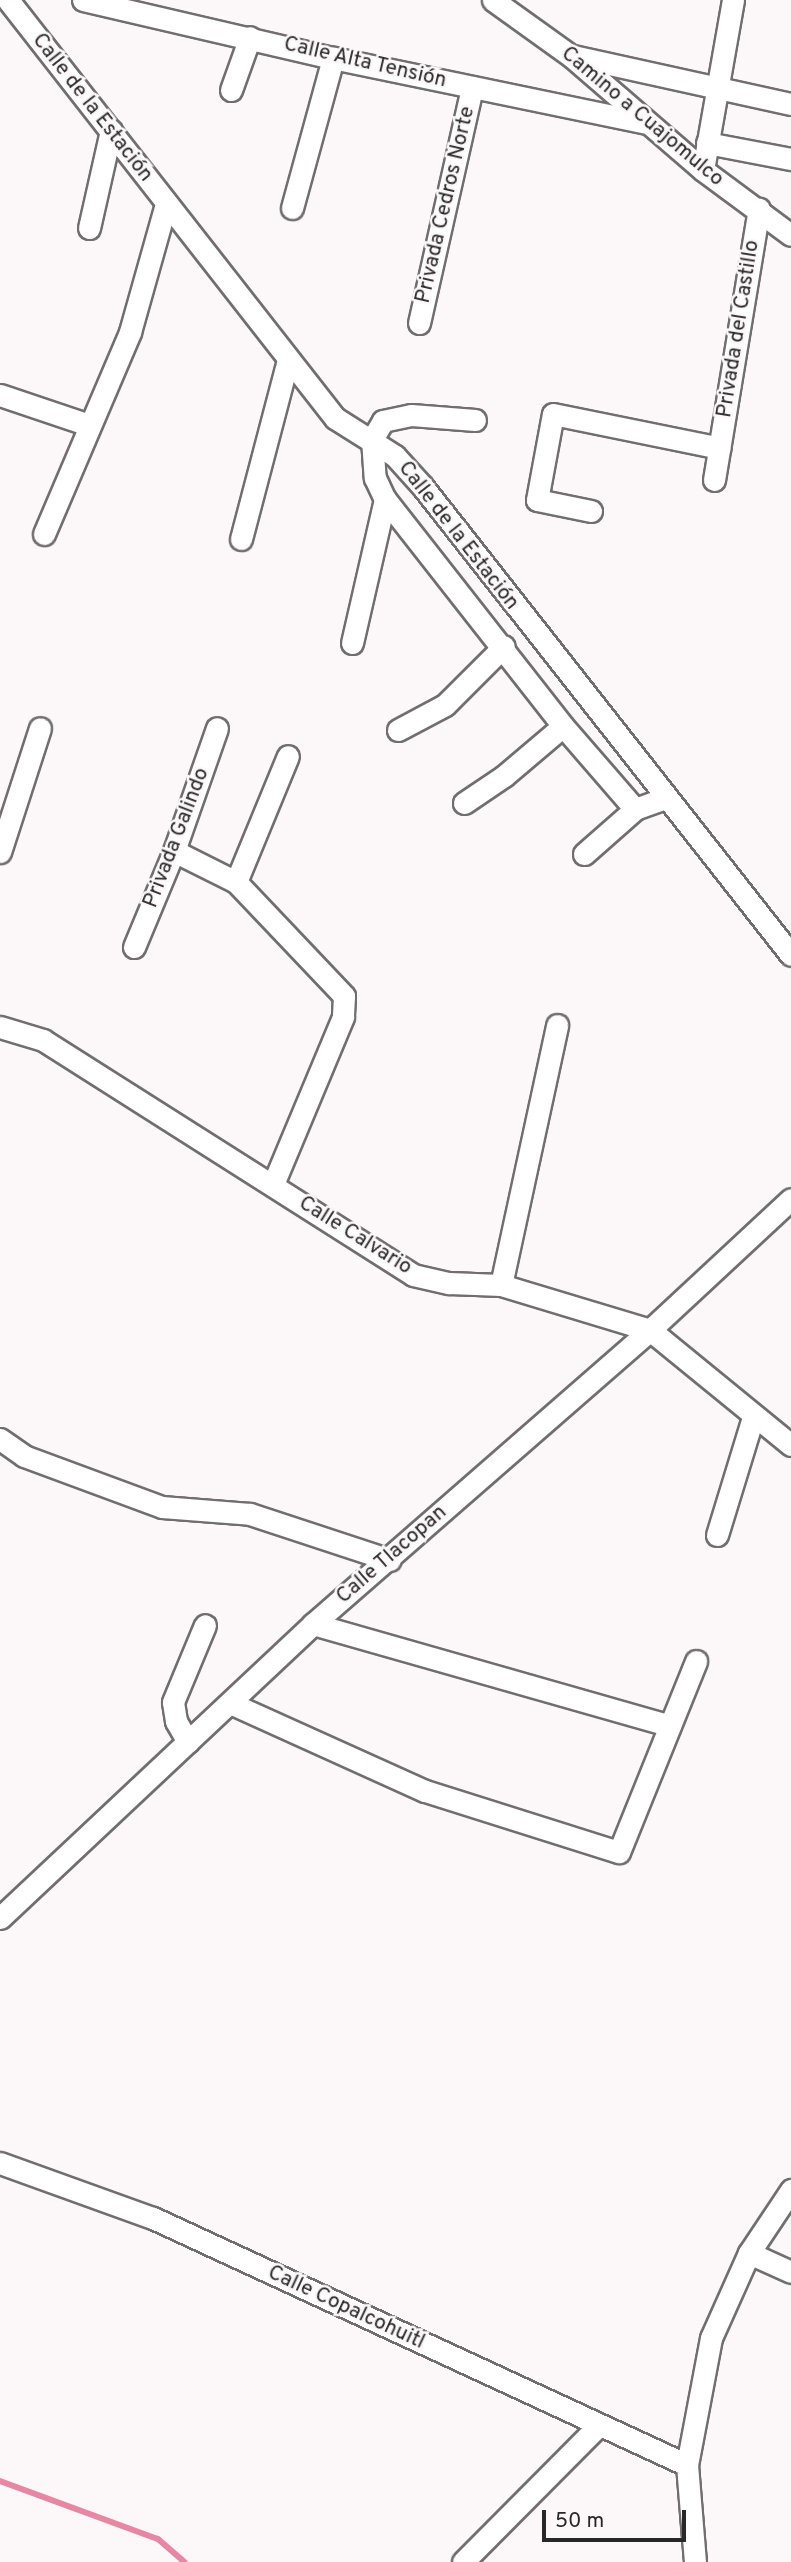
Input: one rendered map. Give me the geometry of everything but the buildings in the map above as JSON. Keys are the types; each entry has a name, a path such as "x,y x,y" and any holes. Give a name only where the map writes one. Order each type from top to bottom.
{"street":[{"name":"Calle de la Estación","path":"8,0 335,418 372,439 423,487 791,955"},
{"name":"Calle Alta Tensión","path":"83,0 333,58 647,123"},
{"name":"Camino a Cuajomulco","path":"493,0 571,56 703,170 791,235"},
{"path":"703,170 715,86 733,0"},
{"path":"231,90 250,37"},
{"path":"571,56 791,104"},
{"path":"292,208 333,58"},
{"name":"Privada Cedros Norte","path":"419,323 472,87"},
{"path":"89,228 111,130"},
{"path":"707,143 791,159"},
{"path":"44,534 130,332 166,204"},
{"name":"Privada del Castillo","path":"714,481 759,209"},
{"path":"241,539 288,360"},
{"path":"0,395 89,425"},
{"name":"Privada del Castillo","path":"591,512 537,500 553,414 720,448"},
{"path":"475,420 411,415 383,421 372,439 375,478 385,499 504,646 563,726 635,808"},
{"path":"352,643 385,499"},
{"path":"398,730 445,705 504,646"},
{"path":"464,803 504,776 563,726"},
{"path":"0,852 40,728"},
{"name":"Privada Galindo","path":"134,947 174,851 217,728"},
{"path":"236,881 288,756"},
{"path":"583,854 635,808 665,798"},
{"path":"174,851 236,881 337,985 345,1005 273,1184"},
{"path":"501,1285 556,1025"},
{"name":"Calle Calvario","path":"0,1027 43,1040 413,1275 449,1283 501,1285 650,1330 791,1446"},
{"name":"Calle Tlacopan","path":"0,1918 313,1624 390,1560 538,1423 650,1330 791,1199"},
{"path":"717,1535 753,1417"},
{"path":"0,1438 24,1456 162,1507 250,1514 390,1560"},
{"path":"313,1624 670,1726"},
{"path":"188,1742 176,1721 173,1703 205,1625"},
{"path":"230,1703 425,1791 619,1852 696,1661"},
{"name":"Calle Copalcohuitl","path":"0,2163 153,2218 687,2465"},
{"path":"695,2562 687,2465 711,2338 749,2253 791,2190"},
{"path":"749,2253 791,2272"},
{"path":"463,2562 598,2426"}],"waterway":[{"path":"0,2481 158,2539 184,2562"}]}
